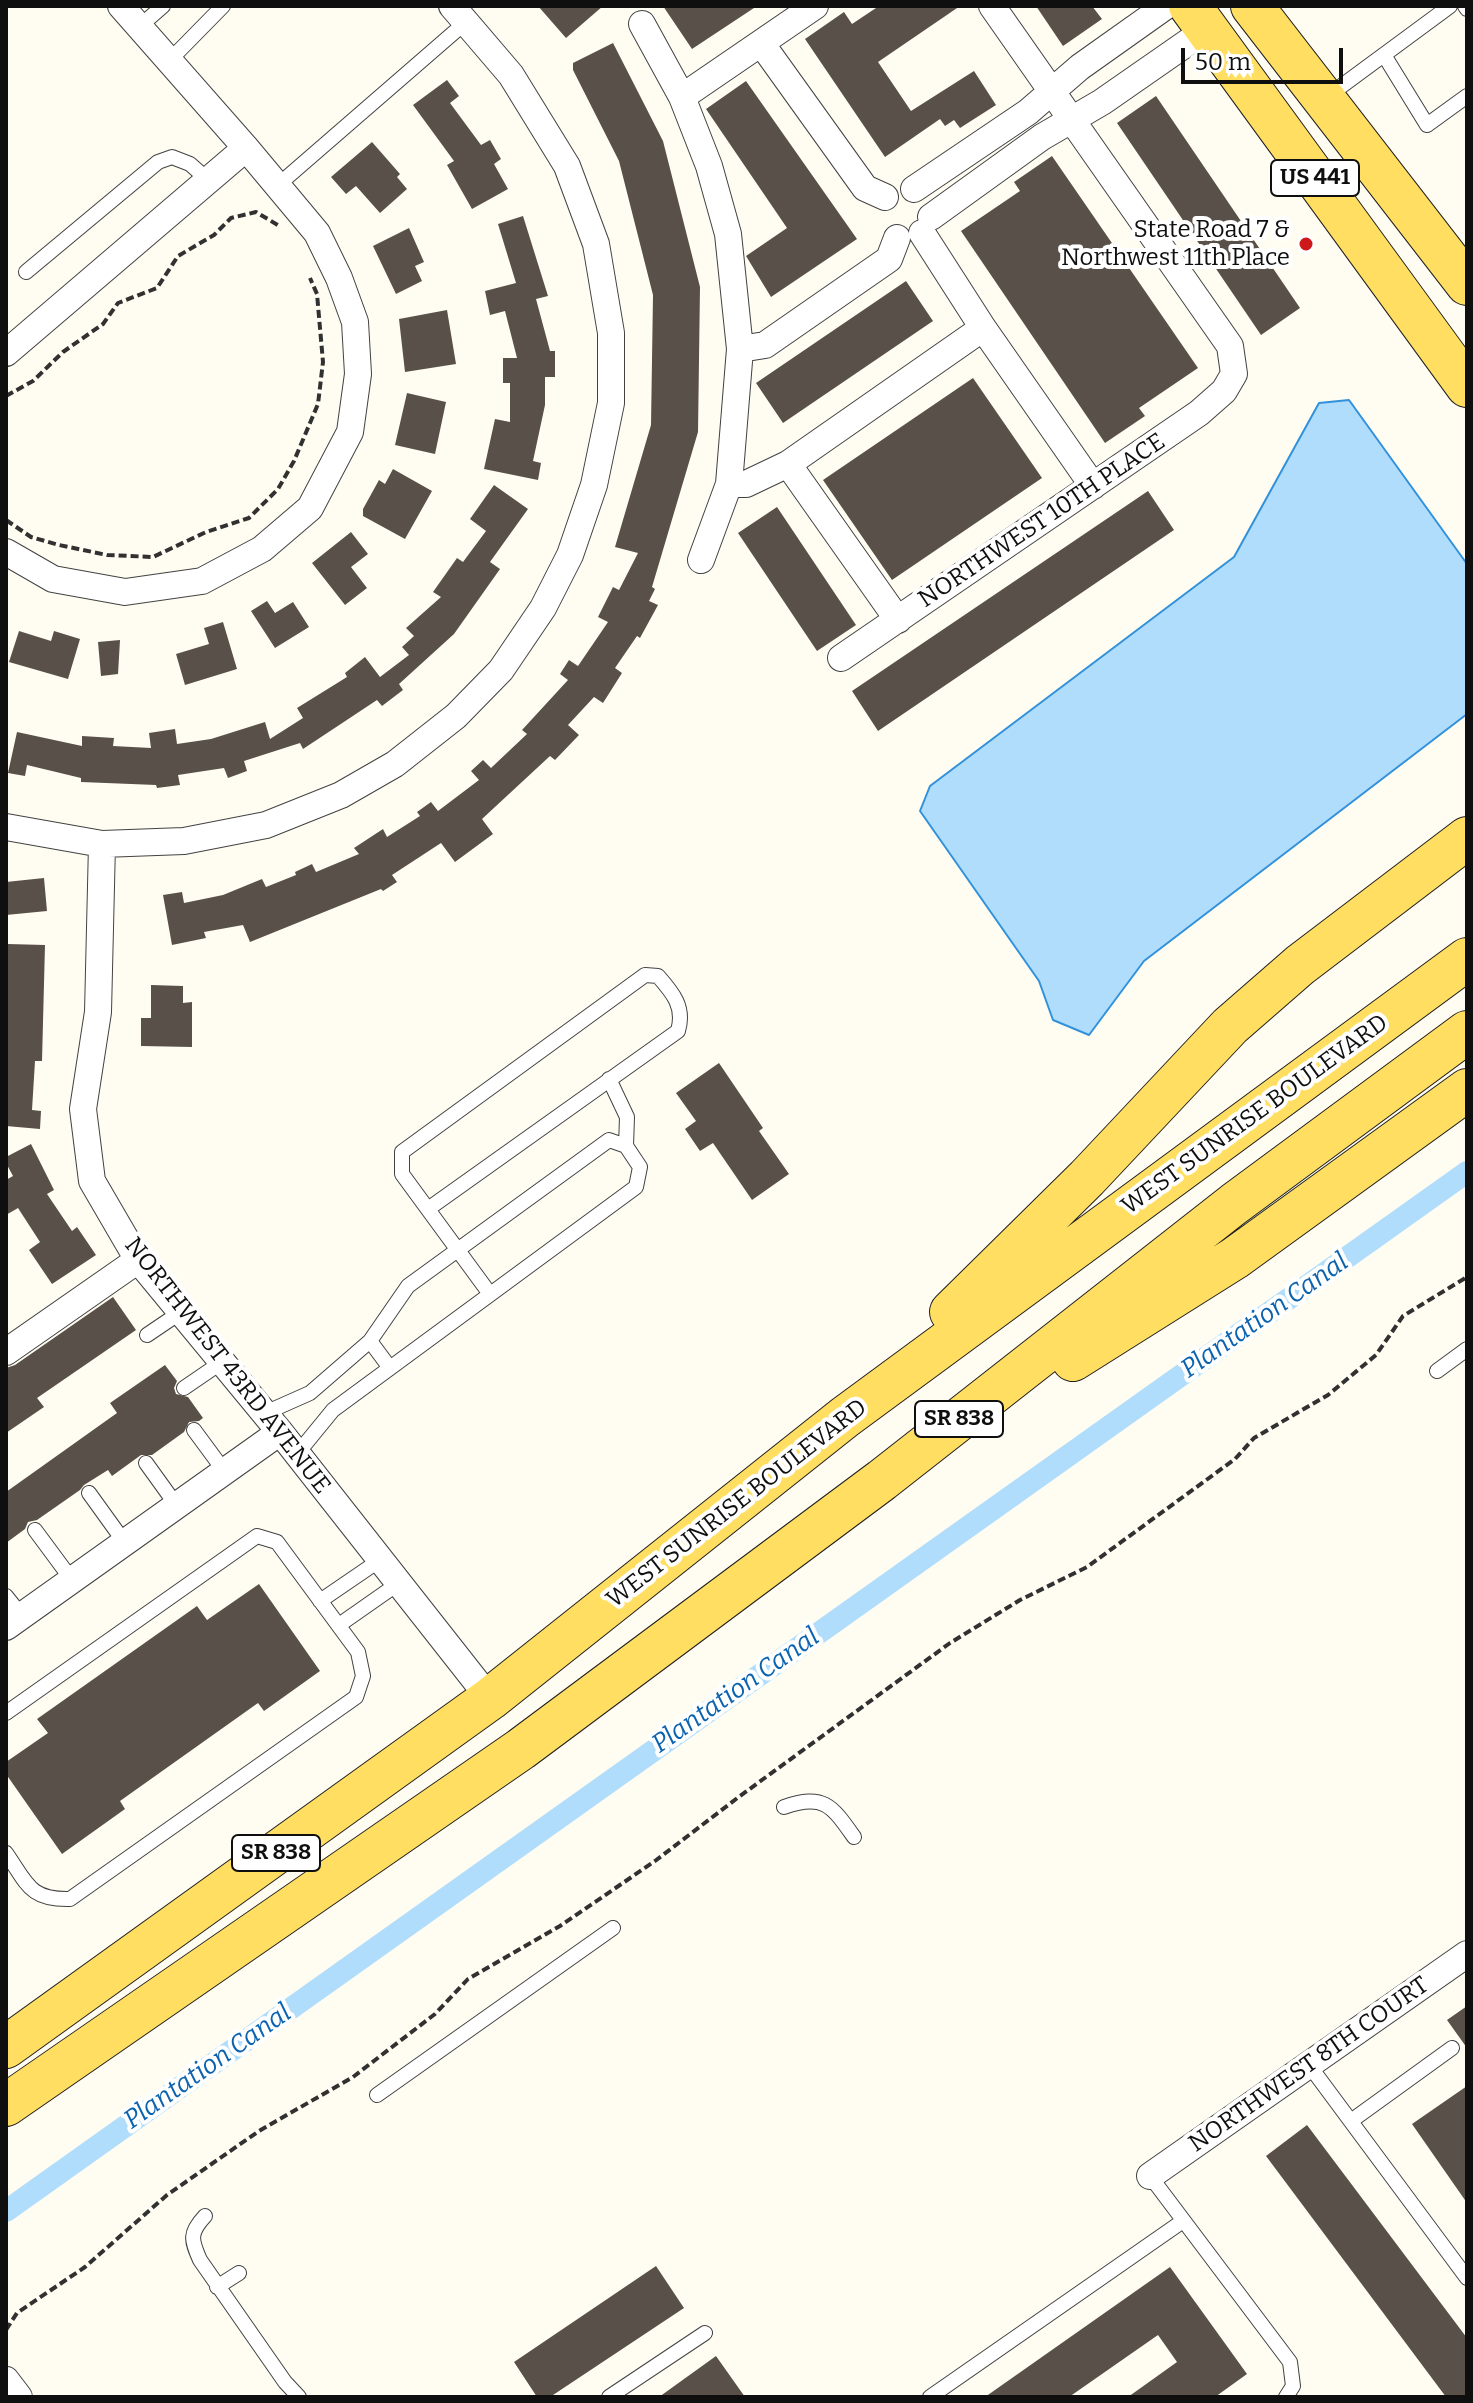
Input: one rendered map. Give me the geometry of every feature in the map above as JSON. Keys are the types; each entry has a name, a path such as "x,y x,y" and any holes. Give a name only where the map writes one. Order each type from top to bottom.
{"main road":[{"name":"US 441","path":"1233,14 1323,99 1467,284"},
{"name":"US 441","path":"1233,14 1467,386"},
{"path":"845,1417 1087,1178 1230,1026 1300,965 1467,838"},
{"name":"WEST SUNRISE BOULEVARD","path":"6,2047 490,1699 845,1417 1467,959"},
{"name":"SR 838","path":"6,2105 521,1749 882,1480 1234,1204 1467,1032"},
{"path":"882,1480 1235,1258 1467,1090"},
{"path":"447,1800 474,1752 490,1699"}],"street":[{"path":"6,552 53,579 125,592 202,581 262,549 310,508 350,432 358,374 355,322 339,278 317,233 121,6"},
{"path":"682,97 815,6"},
{"path":"992,6 1070,120"},
{"path":"914,189 1028,112 1080,67 1166,6"},
{"path":"6,827 102,844 184,841 266,825 341,795 395,764 444,726 501,670 543,608 570,555 594,485 611,403 611,333 596,244 567,166 511,75 459,14"},
{"path":"740,349 765,345 889,259 916,230 994,170 1233,14"},
{"path":"642,24 682,97 709,166 728,234 740,349 729,484 701,560"},
{"path":"761,43 865,188 885,197"},
{"name":"NORTHWEST 10TH PLACE","path":"841,658 1199,413 1224,391 1234,374 1230,346 1070,120"},
{"path":"6,353 246,148"},
{"path":"898,188 914,189 928,200 916,230 883,228 879,212 885,197 898,188"},
{"path":"916,230 1093,486"},
{"path":"729,484 746,484 788,464 983,328"},
{"path":"788,464 898,620"},
{"name":"NORTHWEST 43RD AVENUE","path":"102,844 98,1012 83,1109 92,1181 138,1260 297,1454 490,1699"},
{"path":"6,1352 138,1260"},
{"path":"11,1613 72,1580 225,1472 272,1423"},
{"name":"NORTHWEST 8TH COURT","path":"1150,2176 1467,1954"},
{"path":"6,2380 19,2397"}],"lane":[{"path":"139,27 163,6"},
{"path":"169,61 223,6"},
{"path":"1323,99 1450,6"},
{"path":"277,186 459,14"},
{"path":"1384,55 1427,125 1467,96"},
{"path":"26,272 158,162 172,157 190,164 208,180"},
{"path":"428,1209 678,1031 682,1018 676,997 658,976 645,975 402,1152 402,1174 490,1294"},
{"path":"297,1454 333,1410 636,1187 640,1167 626,1146 627,1117 609,1079"},
{"path":"272,1423 370,1341 408,1286 609,1140 626,1146"},
{"path":"147,1335 181,1312"},
{"path":"370,1341 390,1368"},
{"path":"1437,1371 1467,1349"},
{"path":"184,1388 222,1362"},
{"path":"194,1430 225,1472"},
{"path":"146,1463 177,1506"},
{"path":"89,1493 125,1543"},
{"path":"35,1530 72,1580"},
{"path":"6,1713 257,1536 277,1542 358,1652 363,1676 356,1697 70,1899 47,1899 31,1889 6,1853"},
{"path":"320,1601 380,1560"},
{"path":"339,1625 399,1583"},
{"path":"784,1807 801,1801 819,1800 834,1809 854,1837"},
{"path":"377,2095 613,1928"},
{"path":"1351,2121 1452,2048"},
{"path":"1309,2065 1467,2278"},
{"path":"1150,2176 1290,2362 1293,2386 1286,2397"},
{"path":"205,2216 195,2227 192,2243 285,2390 299,2397"},
{"path":"930,2397 1183,2221"},
{"path":"217,2287 239,2273"},
{"path":"609,2397 705,2333"}],"path":[{"path":"6,396 33,381 63,352 103,324 118,303 157,288 178,256 214,235 231,218 256,212 282,228"},
{"path":"6,520 31,537 59,545 107,555 153,557 206,532 249,518 278,489 294,461 318,404 322,349 317,294 306,265"},
{"path":"6,2330 17,2313 85,2267 167,2195 259,2131 353,2077 435,2014 468,1979 560,1926 655,1861 950,1643 1020,1600 1087,1567 1235,1459 1254,1438 1328,1395 1376,1355 1403,1316 1467,1277"}],"water":[{"path":"1349,400 1467,564 1467,714 1144,961 1089,1035 1053,1020 1039,981 920,811 930,786 1234,557 1319,403"}],"building":[{"path":"538,6 603,6 566,38"},
{"path":"663,6 757,6 692,49"},
{"path":"879,6 960,6 878,62 911,111 974,71 996,105 960,128 954,120 945,126 940,119 885,157 805,39 844,12 852,24"},
{"path":"1036,6 1092,6 1102,19 1063,46"},
{"path":"613,43 663,141 700,287 698,432 652,587 655,589 649,601 658,605 640,638 637,636 615,668 622,673 603,703 594,697 568,725 579,735 555,760 550,756 482,819 493,834 455,862 441,843 392,875 397,882 383,891 381,889 250,942 243,925 204,932 206,938 172,945 163,895 182,892 184,903 223,895 262,879 266,887 296,875 295,872 312,864 316,872 359,854 354,848 383,829 387,837 420,816 417,812 431,802 438,811 479,780 471,771 483,760 491,768 527,734 522,730 568,680 560,674 569,660 578,666 608,622 598,617 613,587 619,590 638,553 615,547 651,425 653,295 619,161 573,70 573,63"},
{"path":"447,80 459,96 450,103 481,145 490,140 501,159 494,164 508,189 472,209 447,165 454,161 413,105"},
{"path":"746,81 857,239 771,297 746,256 787,228 706,109"},
{"path":"1156,96 1300,308 1261,335 1117,123"},
{"path":"372,142 400,174 397,177 407,189 380,213 356,186 346,194 331,177"},
{"path":"1052,156 1198,368 1139,408 1145,416 1105,443 961,231 1020,191 1014,182"},
{"path":"523,216 548,296 536,299 550,351 555,351 555,377 545,377 545,405 533,461 541,463 538,480 484,469 495,419 510,422 510,383 503,383 503,358 517,358 505,311 490,315 485,291 516,283 498,224"},
{"path":"409,228 424,262 415,266 422,281 396,294 373,246"},
{"path":"906,281 933,321 783,423 756,383"},
{"path":"447,310 456,364 405,372 399,319"},
{"path":"973,378 1042,478 892,580 823,480"},
{"path":"407,393 446,402 435,454 395,445"},
{"path":"393,469 432,491 405,539 363,516 363,509 379,480 385,484"},
{"path":"494,485 528,509 490,562 500,569 454,634 399,684 403,690 382,706 377,700 303,749 300,743 244,761 247,771 228,778 224,768 178,775 180,785 157,788 156,785 81,782 81,778 27,765 25,776 8,773 17,732 82,746 82,736 114,738 113,746 151,748 149,733 175,729 177,744 211,739 265,722 270,739 303,718 297,708 347,677 345,673 365,657 380,677 409,655 402,647 414,636 406,628 441,597 433,592 457,558 463,562 486,531 470,519"},
{"path":"1148,491 1174,530 878,731 852,691"},
{"path":"777,507 856,625 817,651 738,533"},
{"path":"351,532 368,554 351,567 367,588 345,605 312,563"},
{"path":"267,601 275,613 293,602 309,627 275,648 251,611"},
{"path":"223,622 237,669 185,685 176,654 209,644 204,628"},
{"path":"19,631 51,641 54,631 80,639 68,679 9,662"},
{"path":"120,640 118,674 101,676 98,642"},
{"path":"44,878 47,911 6,915 6,882"},
{"path":"8,944 45,945 42,1061 35,1061 32,1110 41,1111 40,1129 6,1126"},
{"path":"151,985 183,986 183,1003 192,1002 192,1047 141,1046 141,1018 151,1018"},
{"path":"719,1063 763,1128 759,1131 789,1174 752,1200 713,1143 700,1151 685,1129 696,1121 676,1093"},
{"path":"31,1144 54,1190 47,1194 72,1231 77,1227 96,1255 52,1284 29,1250 40,1242 18,1208 6,1215 6,1180 13,1176 6,1157"},
{"path":"113,1297 136,1330 37,1398 44,1407 6,1433 6,1368 15,1365"},
{"path":"165,1365 177,1381 174,1388 176,1394 188,1397 203,1418 189,1422 184,1432 152,1455 141,1455 112,1476 108,1470 84,1485 37,1520 28,1522 25,1529 6,1543 6,1492 117,1413 110,1403"},
{"path":"259,1584 320,1671 264,1711 258,1703 120,1801 125,1809 62,1854 6,1774 6,1762 48,1733 37,1719 197,1606 207,1620"},
{"path":"1467,2006 1467,2048 1447,2020"},
{"path":"1467,2086 1467,2203 1412,2124"},
{"path":"1307,2125 1467,2338 1467,2397 1446,2397 1266,2156"},
{"path":"656,2266 684,2308 550,2397 537,2397 514,2362"},
{"path":"1170,2267 1247,2374 1215,2397 1128,2397 1177,2362 1158,2335 1069,2397 985,2397"},
{"path":"716,2356 745,2397 659,2397"}],"waterway":[{"name":"Plantation Canal","path":"6,2211 1467,1172"}],"place":[{"name":"State Road 7 & Northwest 11th Place","path":"1306,244"}]}
